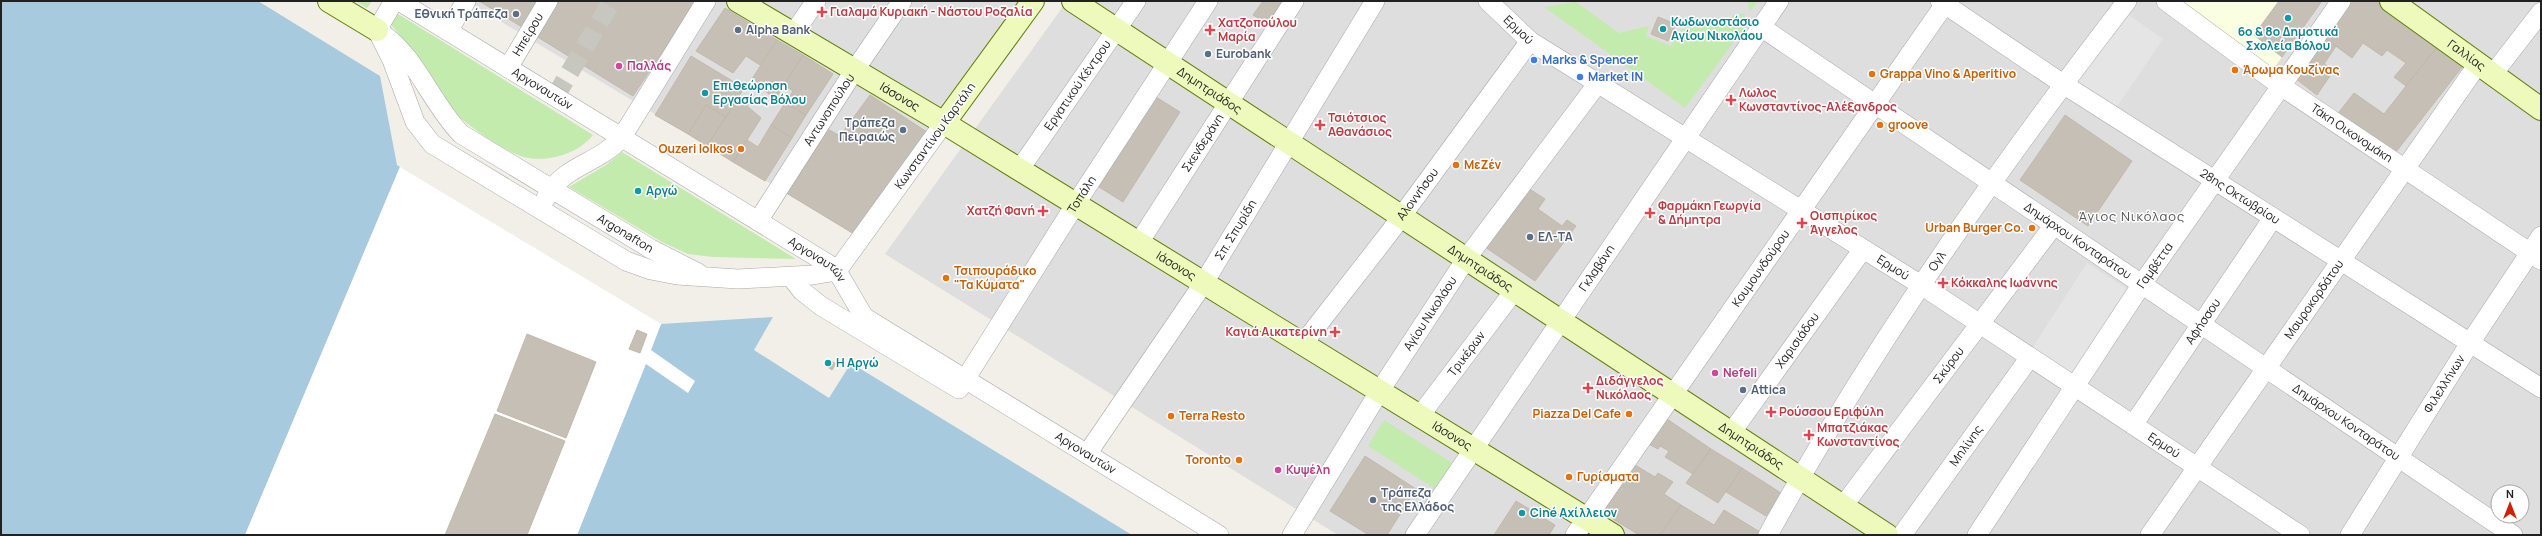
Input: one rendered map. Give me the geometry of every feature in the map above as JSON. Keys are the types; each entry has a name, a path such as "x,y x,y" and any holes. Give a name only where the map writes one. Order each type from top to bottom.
{"main road":[{"path":"329,1 377,30"},
{"name":"Ιάσονος","path":"738,1 944,123 1074,205 1472,450 1580,527 1613,535"},
{"name":"Κωνσταντίνου Καρτάλη","path":"944,123 1033,1"},
{"name":"Δημητριάδος","path":"1073,1 1887,535"},
{"name":"Γαλλίας","path":"2391,1 2541,109"}],"street":[{"path":"394,1 377,30 392,60 415,122 426,138 432,144 540,210 626,261 677,275 738,278 791,277 837,271"},
{"name":"Αργοναυτών","path":"399,1 837,271 864,316 962,383"},
{"path":"448,31 466,1"},
{"name":"Ηπείρου","path":"508,68 548,1"},
{"path":"540,210 551,188 565,173 605,152 622,138 706,1"},
{"path":"793,34 816,1"},
{"name":"Αντωνοπούλου","path":"758,221 854,71 902,1"},
{"name":"Εργατικού Κέντρου","path":"1019,170 1136,1"},
{"name":"Τοπάλη","path":"962,383 1074,205 1208,1"},
{"name":"Σκενδεράνη","path":"1138,244 1294,1"},
{"name":"Σπ. Σπυρίδη","path":"1087,454 1203,284 1290,144 1375,1"},
{"name":"Γκλαβάνη","path":"1415,535 1779,1"},
{"name":"Ογλ","path":"1768,535 1800,478 1921,285 2063,84 2127,1"},
{"name":"Τάκη Οικονομάκη","path":"2166,1 2282,86 2535,256"},
{"name":"Γαμβέττα","path":"1977,535 2076,387 2142,284 2341,1"},
{"name":"28ης Οκτωβρίου","path":"1944,2 2063,84 2541,388"},
{"name":"Κουμουνδούρου","path":"1580,527 1875,104 1944,2"},
{"name":"Ερμού","path":"1495,3 1530,41 1921,285 2300,535"},
{"name":"Μαυροκορδάτου","path":"2150,535 2405,169 2486,69 2541,12"},
{"name":"Δημάρχου Κονταράτου","path":"1761,27 2513,535"},
{"name":"Argonafton","path":"377,30 394,41 405,53 445,117 461,134 652,249 701,275"},
{"name":"Αλοννήσου","path":"1302,346 1401,216 1530,41"},
{"name":"Αγίου Νικολάου","path":"1292,535 1379,392 1466,259 1598,83"},
{"name":"Κωνσταντίνου Καρτάλη","path":"837,271 944,123"},
{"name":"Αφήσσου","path":"2133,425 2273,218"},
{"name":"Σκύρου","path":"1843,506 2054,225"},
{"name":"Φιλελλήνων","path":"2350,535 2470,343 2535,256 2541,236"},
{"name":"Χαρισιάδου","path":"1731,433 1863,249"},
{"name":"Αργοναυτών","path":"791,277 802,291 821,306 962,383 1087,454 1219,535"},
{"name":"Τρικέρων","path":"1418,417 1514,291"},
{"name":"Μηλίνης","path":"1902,535 2030,357"}],"shaded area":[{"path":"467,1 1021,1 854,234"},
{"path":"1067,1 2541,1 2541,535 1338,535 885,254"},
{"path":"2178,1 2322,1 2272,71"},
{"path":"2126,13 2163,39 2114,111 2075,84"},
{"path":"2087,263 2129,290 2073,377 2031,350"}],"green space":[{"path":"355,1 372,1 367,8"},
{"path":"1747,1 1758,1 1750,12"},
{"path":"1576,2 1619,33 1649,26 1646,36 1671,46 1678,31 1744,13 1747,24 1685,108 1544,7"},
{"path":"395,12 593,135 587,142 571,152 552,158 542,159 524,157 495,143 455,113 441,97 398,32 389,23"},
{"path":"622,152 796,259 713,257 688,254 662,242 569,187 606,165"},
{"path":"1384,420 1454,464 1437,490 1368,446"}],"water":[{"path":"1,1 258,1 380,76 397,165 400,167 245,535 1,535"},
{"path":"773,317 754,350 829,398 851,363 1132,535 577,535 661,324"}],"pier":[{"path":"400,167 661,324 651,350 695,381 688,393 646,364 577,535 245,535"}],"building":[{"name":"Εθνική Τράπεζα","path":"479,1 539,1 522,27"},
{"name":"Παλλάς","path":"559,1 696,1 633,96 536,36"},
{"path":"1263,1 1284,1 1275,29 1253,15"},
{"name":"6ο & 8ο Δημοτικά Σχολεία Βόλου","path":"2279,1 2322,1 2282,57 2254,35"},
{"path":"2353,1 2380,1 2440,43 2406,86 2394,77 2406,63 2387,50 2382,56 2363,43 2352,58 2325,38"},
{"path":"725,8 777,40 760,65 746,56 733,73 696,51"},
{"name":"Κωδωνοστάσιο Αγίου Νικολάου","path":"1658,17 1676,24 1668,41 1651,34"},
{"path":"2325,38 2336,46 2324,64 2334,70 2317,95 2296,79"},
{"path":"777,40 803,55 776,98 750,82"},
{"path":"2440,43 2466,62 2392,157 2336,116 2354,93 2384,114"},
{"path":"803,55 833,74 806,115 785,103 793,91 784,85"},
{"name":"Επιθεώρηση Εργασίας Βόλου","path":"691,56 744,88 726,117 706,105 688,134 655,115"},
{"path":"870,95 927,132 854,234 783,191 826,128 840,136"},
{"path":"739,97 749,103 747,106 761,118 733,162 707,146"},
{"path":"1156,97 1180,112 1123,202 1099,187"},
{"path":"785,103 806,115 792,138 771,125"},
{"path":"706,105 726,117 707,146 688,134"},
{"path":"2065,115 2132,161 2088,226 2020,180"},
{"path":"771,125 792,138 765,181 733,162 747,140 758,147"},
{"name":"ΕΛ-ΤΑ","path":"1528,188 1545,199 1538,209 1562,226 1567,220 1576,226 1535,281 1485,247"},
{"path":"637,330 647,334 640,353 629,349"},
{"path":"527,334 596,362 566,438 497,411"},
{"path":"830,360 836,364 832,370 826,366"},
{"path":"495,414 565,441 527,535 445,535"},
{"path":"1661,415 1711,449 1693,474 1665,457 1669,451 1660,446 1658,449 1643,441"},
{"path":"1711,449 1742,468 1718,503 1686,483"},
{"name":"Τράπεζα της Ελλάδος","path":"1365,456 1416,489 1387,535 1369,535 1330,511"},
{"path":"1630,462 1655,477 1658,473 1673,482 1664,494 1681,505 1660,535 1639,535 1613,519 1616,515 1600,505"},
{"path":"1742,468 1781,493 1766,516 1726,492"},
{"name":"Ciné Αχίλλειον","path":"1516,501 1555,525 1549,535 1494,535"},
{"path":"1681,505 1714,525 1724,510 1760,532 1759,535 1660,535"}],"tunnel":[{"path":"555,97 612,1"}],"place":[{"name":"Γιαλαμά Κυριακή - Νάστου Ροζαλία","path":"822,12"},
{"name":"Εθνική Τράπεζα","path":"516,14"},
{"name":"6ο & 8ο Δημοτικά Σχολεία Βόλου","path":"2288,18"},
{"name":"Κωδωνοστάσιο Αγίου Νικολάου","path":"1663,29"},
{"name":"Alpha Bank","path":"738,30"},
{"name":"Χατζοπούλου Μαρία","path":"1210,30"},
{"name":"Eurobank","path":"1208,54"},
{"name":"Marks & Spencer","path":"1534,60"},
{"name":"Παλλάς","path":"619,66"},
{"name":"Άρωμα Κουζίνας","path":"2235,70"},
{"name":"Grappa Vino & Aperitivo","path":"1872,74"},
{"name":"Market IN","path":"1580,77"},
{"name":"Επιθεώρηση Εργασίας Βόλου","path":"705,93"},
{"name":"Λωλος Κωνσταντίνος-Αλέξανδρος","path":"1731,100"},
{"name":"Τσιότσιος Αθανάσιος","path":"1320,125"},
{"name":"groove","path":"1880,125"},
{"name":"Τράπεζα Πειραιώς","path":"903,130"},
{"name":"Ouzeri Iolkos","path":"741,149"},
{"name":"ΜεΖέν","path":"1456,165"},
{"name":"Αργώ","path":"638,191"},
{"name":"Χατζή Φανή","path":"1043,211"},
{"name":"Φαρμάκη Γεωργία & Δήμητρα","path":"1650,213"},
{"name":"Οισπιρίκος Άγγελος","path":"1802,223"},
{"name":"Urban Burger Co.","path":"2032,228"},
{"name":"ΕΛ-ΤΑ","path":"1530,237"},
{"name":"Τσιπουράδικο \"Τα Κύματα\"","path":"946,278"},
{"name":"Κόκκαλης Ιωάννης","path":"1943,283"},
{"name":"Καγιά Αικατερίνη","path":"1335,332"},
{"name":"Η Αργώ","path":"828,363"},
{"name":"Nefeli","path":"1715,373"},
{"name":"Διδάγγελος Νικόλαος","path":"1588,388"},
{"name":"Attica","path":"1743,390"},
{"name":"Ρούσσου Εριφύλη","path":"1771,412"},
{"name":"Piazza Del Cafe","path":"1629,414"},
{"name":"Terra Resto","path":"1171,416"},
{"name":"Μπατζιάκας Κωνσταντίνος","path":"1809,435"},
{"name":"Toronto","path":"1239,460"},
{"name":"Κυψέλη","path":"1278,470"},
{"name":"Γυρίσματα","path":"1569,477"},
{"name":"Τράπεζα της Ελλάδος","path":"1373,500"},
{"name":"Ciné Αχίλλειον","path":"1522,513"}],"district":[{"name":"Άγιος Νικόλαος","path":"2132,216"}]}
